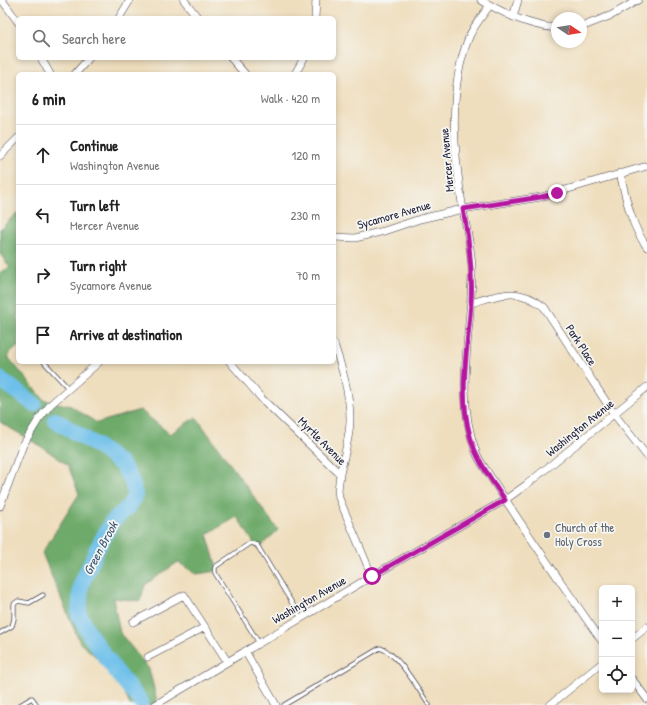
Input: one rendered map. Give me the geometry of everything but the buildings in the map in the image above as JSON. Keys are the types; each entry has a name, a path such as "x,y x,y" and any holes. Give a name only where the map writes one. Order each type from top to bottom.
{"street":[{"path":"2,0 16,19"},
{"path":"120,16 130,0"},
{"path":"184,0 196,16"},
{"path":"315,16 316,0"},
{"path":"481,0 513,17 551,27"},
{"path":"513,17 518,0"},
{"path":"587,24 612,15 638,0"},
{"name":"Mercer Avenue","path":"490,5 470,35 461,61 457,85 455,140 472,269 471,303 465,373 466,407 470,436 477,455 505,500 599,637"},
{"path":"42,60 49,72"},
{"path":"77,72 87,60"},
{"path":"233,60 243,72"},
{"path":"296,72 303,60"},
{"path":"0,156 16,140"},
{"name":"Sycamore Avenue","path":"336,237 355,238 384,232 420,219 463,209 546,196 647,166"},
{"path":"620,173 634,223 647,247"},
{"name":"Park Place","path":"471,303 506,293 520,294 544,307 614,414 647,456"},
{"path":"336,352 348,399 350,420 346,452 340,474"},
{"path":"0,506 23,445 39,419 51,404 97,364"},
{"name":"Myrtle Avenue","path":"232,364 262,399 340,474 338,490 339,498 372,576"},
{"name":"Washington Avenue","path":"158,703 372,576 505,500 526,485 647,387"},
{"path":"133,622 184,595 227,661"},
{"path":"148,657 205,627"},
{"path":"635,638 647,628"},
{"path":"245,651 276,705"},
{"path":"550,705 599,666"},
{"path":"635,683 647,699"}],"lane":[{"path":"46,364 69,389"},
{"path":"258,643 215,573 215,567 250,543 257,545 301,618"},
{"path":"0,632 12,626 14,620 14,604 18,601 29,603 43,595"},
{"path":"284,705 380,648 387,650 395,657 428,705"},
{"path":"20,705 32,698 37,705"}],"green space":[{"path":"16,214 16,348 12,350 8,357 44,400 71,406 97,423 140,410 170,434 196,417 278,530 258,549 237,517 207,534 218,571 196,574 178,562 145,585 140,601 113,598 120,633 149,669 158,705 130,705 121,685 94,655 80,643 42,553 79,494 68,465 42,447 0,422 0,273 10,267 0,254 0,229"}],"waterway":[{"name":"Green Brook","path":"0,379 34,404"},
{"name":"Green Brook","path":"55,420 97,446 122,465 132,482 135,496 128,507 112,522 97,549 81,585 79,614 90,635 115,670 141,702"}],"place":[{"name":"Church of the Holy Cross","path":"547,535"}],"route":[{"path":"372,576 505,500 477,455 470,436 466,407 465,373 471,303 472,269 463,209 541,197 557,193"}]}
